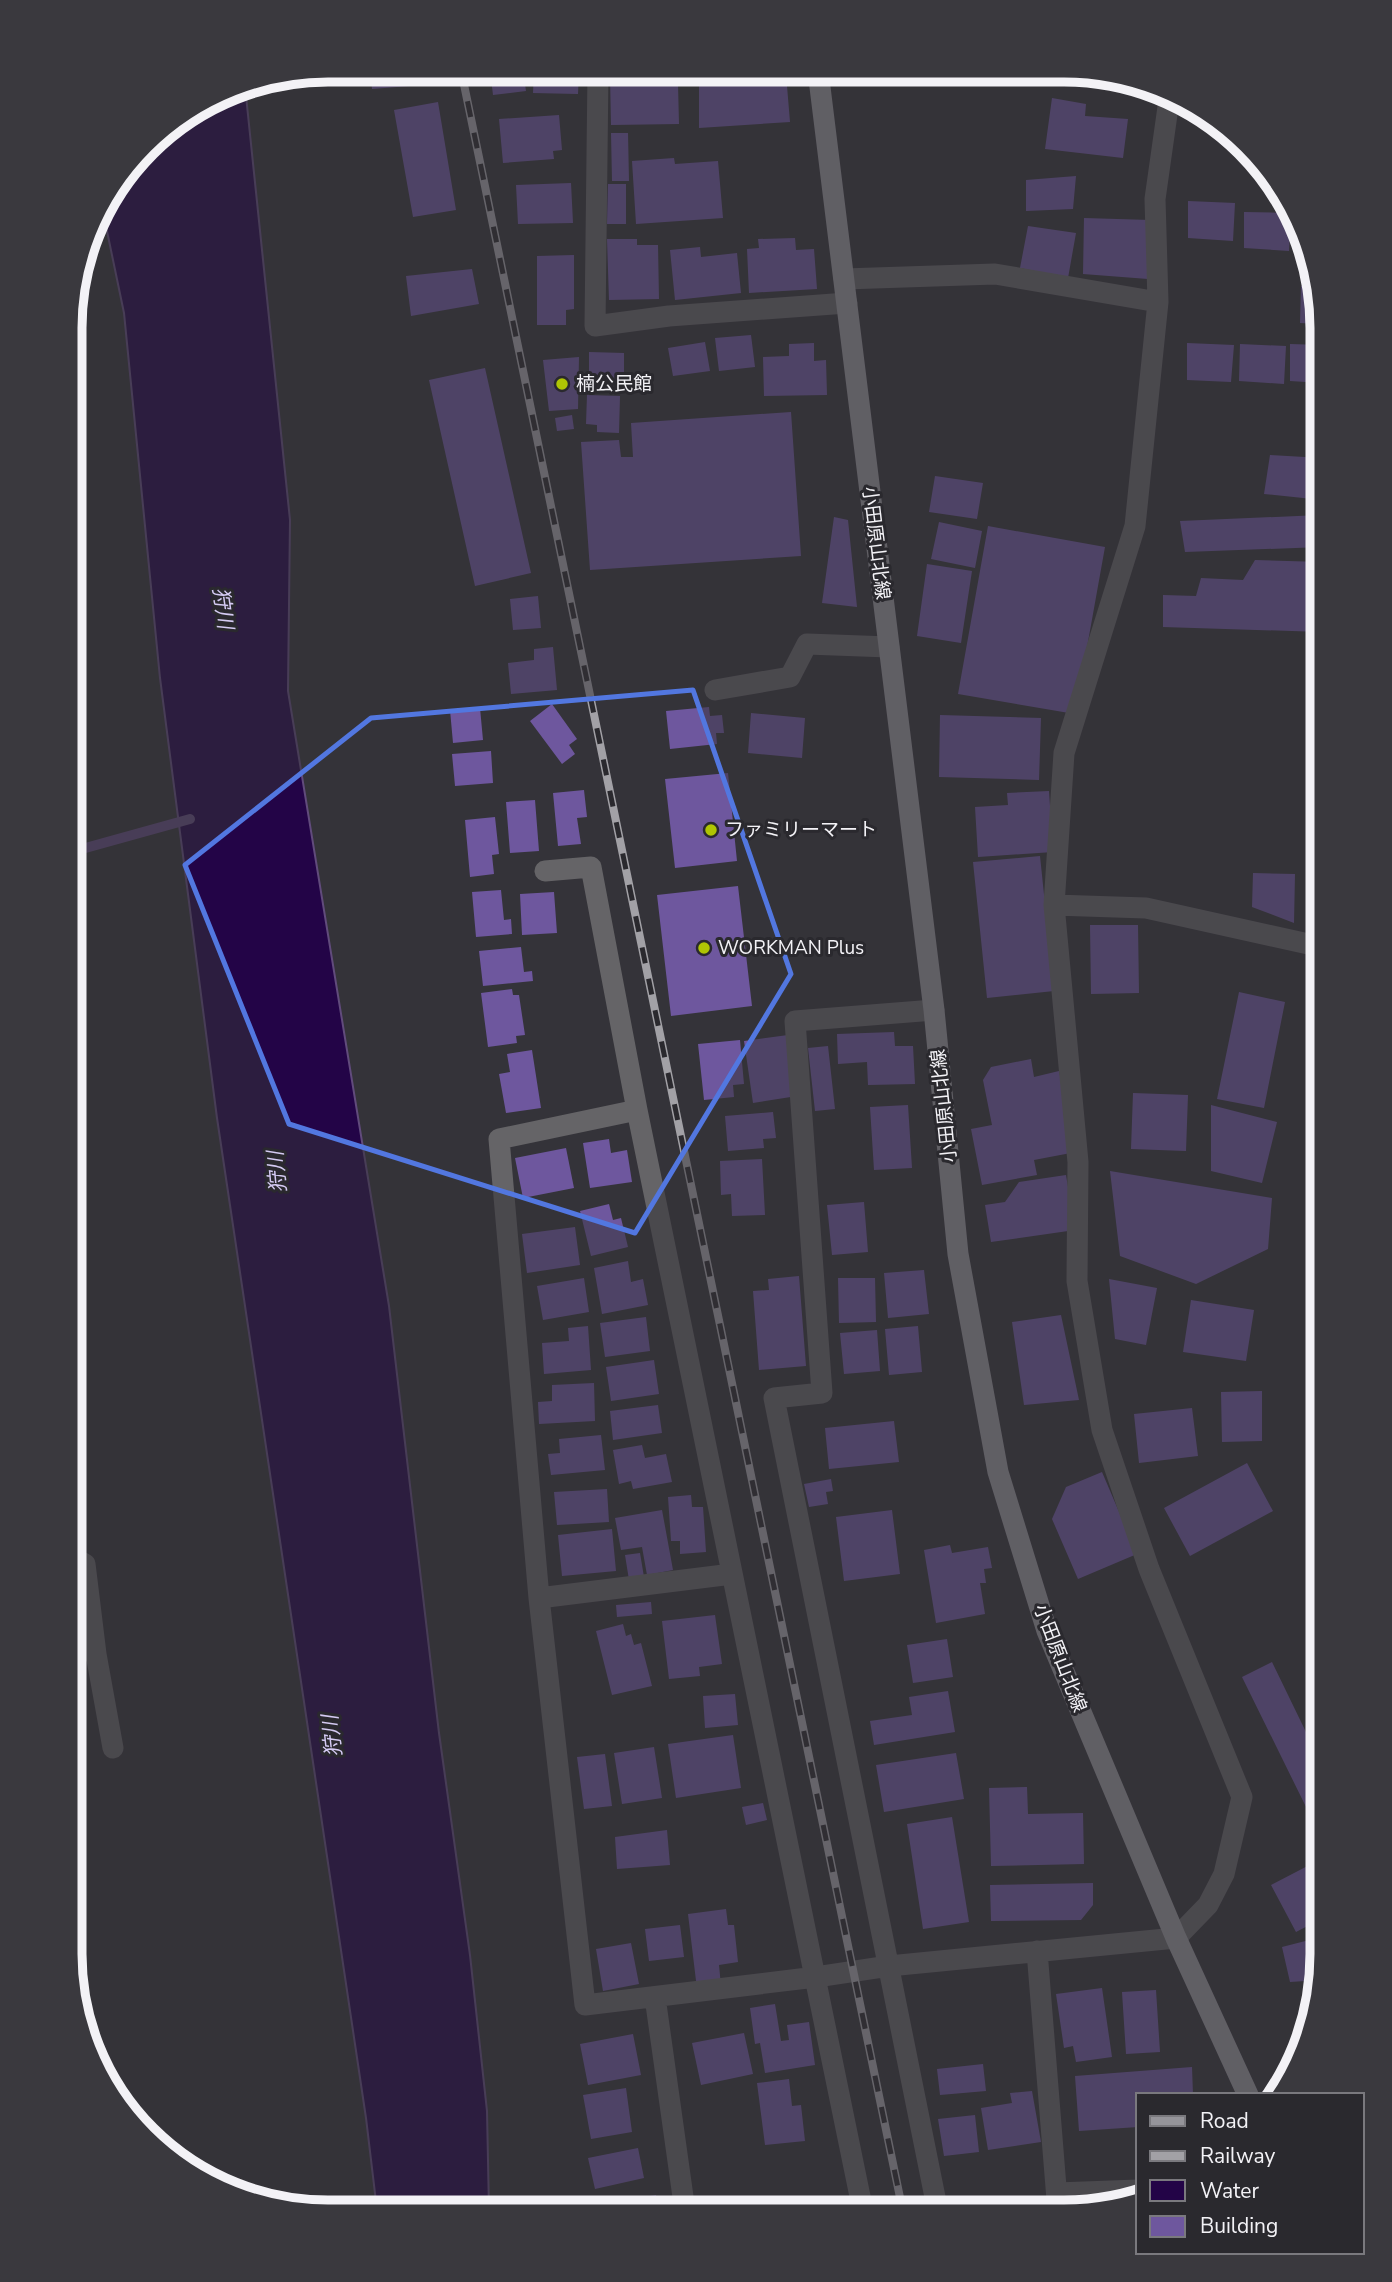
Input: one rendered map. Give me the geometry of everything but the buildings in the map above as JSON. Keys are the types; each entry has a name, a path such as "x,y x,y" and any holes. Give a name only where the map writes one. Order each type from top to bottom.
{"main road":[{"name":"小田原山北線","path":"819,82 934,1010 958,1254 998,1472 1047,1631 1176,1938 1247,2093"}],"street":[{"path":"598,83 595,326 669,316 847,303"},
{"path":"637,1110 499,1139 539,1598 585,2005 889,1966 1176,1938 1208,1905 1224,1874 1242,1797 1149,1569 1102,1430 1077,1281 1078,1162 1054,905 1064,753 1135,526 1158,302 1155,199 1168,106"},
{"path":"844,279 995,274 1158,302"},
{"path":"715,690 790,677 807,644 889,647"},
{"path":"545,870 591,867 637,1110 861,2200"},
{"path":"1054,905 1146,908 1310,942"},
{"path":"934,1010 795,1021 822,1393 774,1398 936,2200"},
{"path":"82,1562 85,1564 96,1654 113,1748"},
{"path":"539,1598 732,1574"},
{"path":"82,1648 96,1654"},
{"path":"1037,1951 1057,2200"},
{"path":"655,1997 683,2200"},
{"path":"1083,2199 1121,2193"}],"highlighted area":[{"path":"693,690 791,974 635,1233 289,1124 185,865 371,718"}],"water":[{"name":"狩川","path":"246,96 290,520 288,691 389,1306 439,1733 470,1955 487,2111 489,2200 376,2200 366,2118 217,1118 160,678 124,313 106,224 115,205 143,166 178,133 205,115"}],"waterway":[{"path":"82,849 190,819"}],"railway":[{"path":"464,83 901,2200"}],"place":[{"name":"楠公民館","path":"562,384"},
{"name":"ファミリーマート","path":"711,830"},
{"name":"WORKMAN Plus","path":"704,948"}]}
